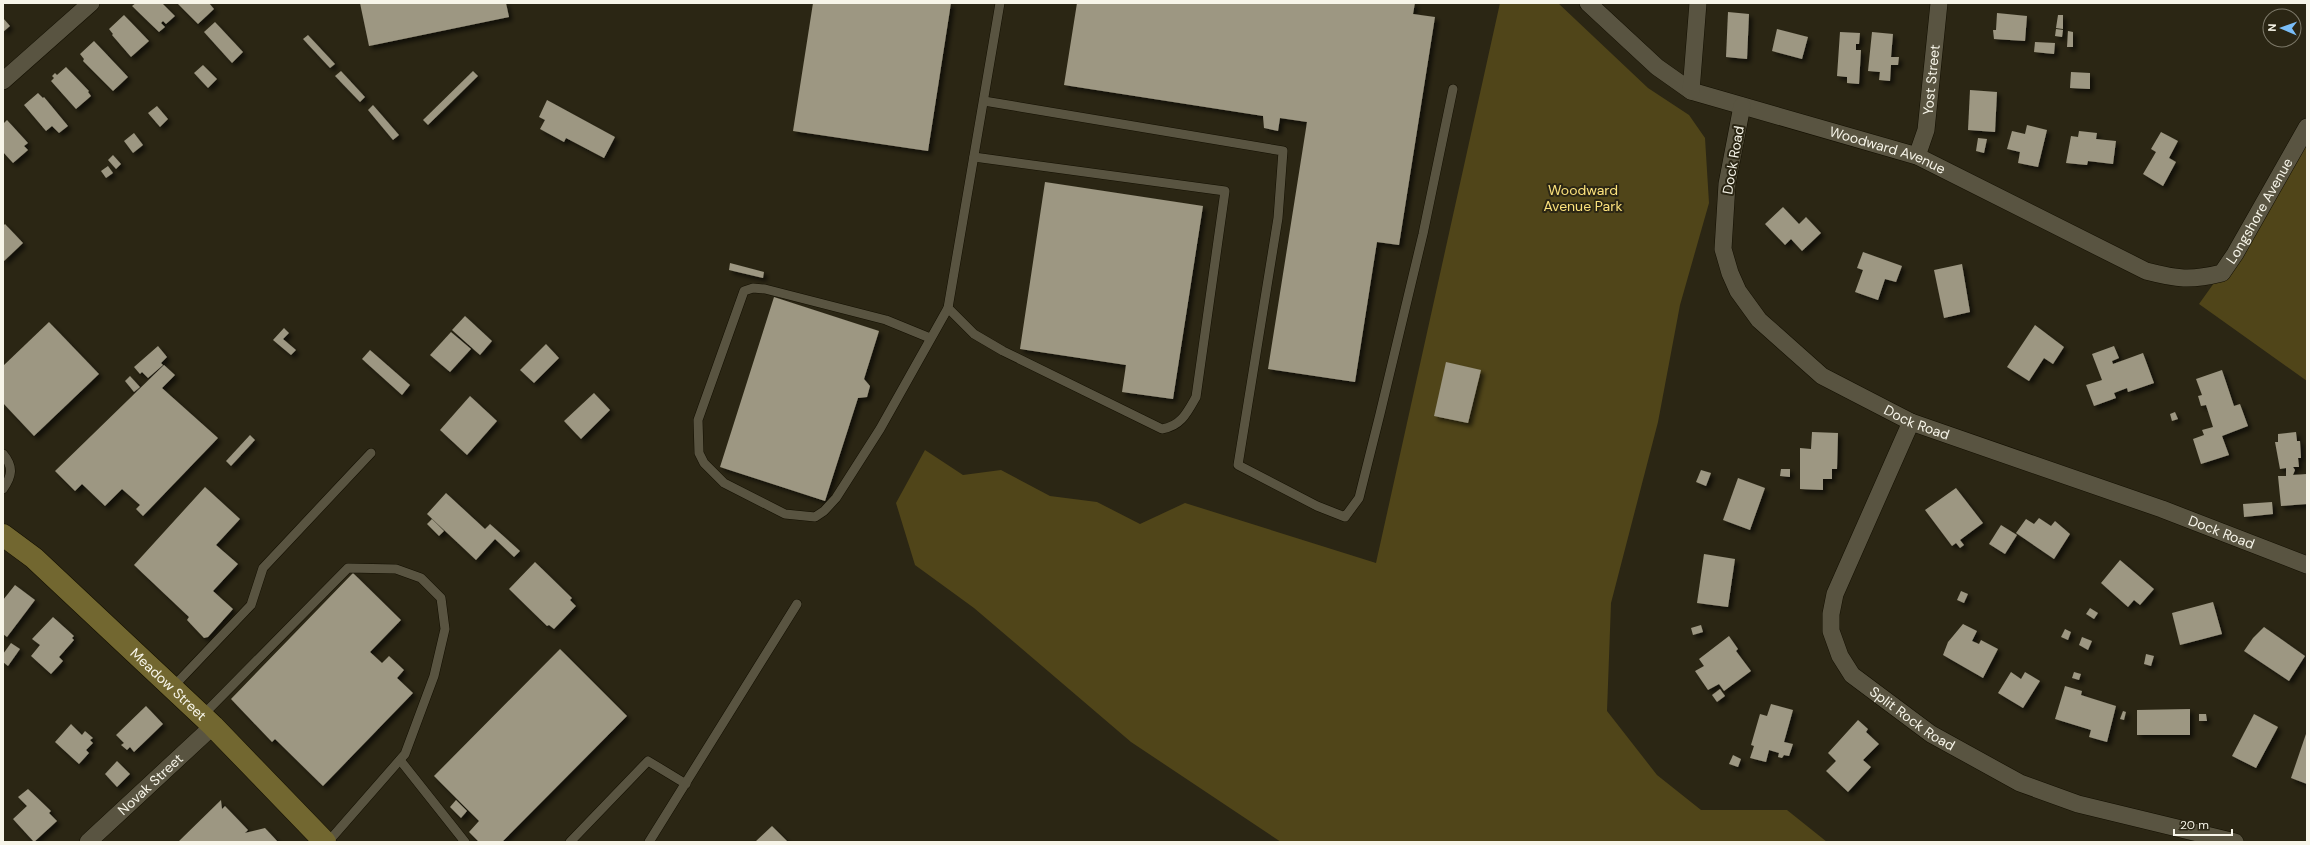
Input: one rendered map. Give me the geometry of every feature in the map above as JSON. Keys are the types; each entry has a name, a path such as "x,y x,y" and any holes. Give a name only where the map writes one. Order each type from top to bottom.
{"main road":[{"name":"Meadow Street","path":"3,535 34,558 207,721 326,842"}],"street":[{"path":"3,81 91,3"},
{"name":"Woodward Avenue","path":"1588,3 1657,67 1691,90 1917,156 2146,272 2178,279 2200,278"},
{"path":"1691,90 1698,3"},
{"name":"Yost Street","path":"1917,156 1926,130 1940,3"},
{"name":"Dock Road","path":"1742,106 1727,184 1723,249 1738,291 1760,320 1822,376 1911,422 2162,509 2307,565"},
{"name":"Longshore Avenue","path":"2200,278 2222,273 2235,254 2307,127"},
{"name":"Split Rock Road","path":"1911,422 1835,594 1831,614 1831,631 1840,656 1852,675 1931,734 2020,783 2078,804 2235,842"},
{"name":"Novak Street","path":"88,842 207,721"}],"lane":[{"path":"930,338 886,320 765,289 752,288 744,290 698,420 698,446 704,463 724,483 786,514 815,518 836,498 876,436 948,308 1000,3"},
{"path":"984,101 1283,151 1278,218 1238,465 1317,506 1345,517 1359,498 1423,234 1453,89"},
{"path":"948,308 974,334 1003,351 1162,429 1173,427 1183,418 1196,397 1225,191 974,157"},
{"path":"172,688 251,606 263,568 371,453"},
{"path":"3,454 11,465 12,471 11,477 3,489"},
{"path":"207,721 348,568 396,569 421,578 441,598 445,629 434,676 405,754 326,842"},
{"path":"649,842 797,604"},
{"path":"400,760 465,842"},
{"path":"570,842 648,761 686,784"}],"green space":[{"name":"Woodward Avenue Park","path":"1500,3 1558,3 1648,88 1689,115 1705,138 1709,203 1680,305 1658,422 1611,603 1607,711 1657,775 1701,810 1787,810 1827,842 1281,842 1131,742 974,608 915,565 896,503 925,450 963,475 1001,470 1050,496 1097,502 1140,524 1185,503 1376,563"},
{"path":"2307,117 2307,381 2199,304 2234,255"}],"building":[{"path":"136,3 162,3 175,16 166,24 163,21 161,23 165,27 159,32 132,6"},
{"path":"177,3 209,3 214,9 198,24"},
{"path":"360,3 506,3 509,17 369,46"},
{"path":"813,3 951,3 928,151 793,131"},
{"path":"1077,3 1415,3 1413,14 1435,17 1399,245 1377,242 1355,382 1268,369 1307,122 1280,118 1278,131 1264,128 1263,116 1064,85"},
{"path":"1728,12 1749,14 1747,59 1726,57"},
{"path":"1997,13 2027,16 2025,41 1994,39 1993,30 1996,30"},
{"path":"124,15 149,41 131,57 112,35 113,34 109,29"},
{"path":"2058,15 2063,15 2063,29 2056,28"},
{"path":"3,18 10,26 3,32"},
{"path":"215,22 243,52 232,63 204,32"},
{"path":"1777,29 1808,37 1802,59 1772,51"},
{"path":"2056,29 2063,30 2062,37 2055,36"},
{"path":"2068,31 2073,32 2073,47 2067,47"},
{"path":"1840,32 1860,33 1859,44 1856,44 1856,50 1861,50 1859,84 1847,83 1847,77 1837,76"},
{"path":"1872,32 1893,34 1891,57 1899,57 1898,65 1891,65 1890,81 1879,80 1880,72 1868,71"},
{"path":"308,35 335,64 330,68 303,39"},
{"path":"94,41 128,77 113,91 83,61 84,59 80,54"},
{"path":"2035,42 2055,43 2054,54 2034,52"},
{"path":"203,65 217,79 208,88 194,73"},
{"path":"66,67 89,91 88,92 91,96 76,109 51,81 54,78 52,76 55,73 57,75"},
{"path":"341,71 365,97 360,102 335,76"},
{"path":"473,71 478,76 428,125 423,120"},
{"path":"2071,72 2090,73 2090,89 2070,88"},
{"path":"1970,90 1997,92 1995,132 1968,130"},
{"path":"38,93 43,98 44,97 68,126 59,133 52,126 46,131 24,105"},
{"path":"547,100 615,137 604,158 566,138 564,142 540,129 545,120 539,117"},
{"path":"373,105 399,135 393,140 368,110"},
{"path":"157,106 168,119 160,127 148,113"},
{"path":"7,120 28,143 24,146 28,150 13,163 3,152 3,124"},
{"path":"2027,125 2047,130 2038,167 2018,163 2020,152 2007,149 2012,131 2025,134"},
{"path":"2079,131 2097,133 2096,139 2116,141 2113,164 2088,161 2087,165 2066,163 2071,136 2078,137"},
{"path":"2161,132 2178,141 2169,158 2176,162 2163,186 2143,174 2156,152 2151,149"},
{"path":"134,133 143,145 133,153 124,141"},
{"path":"1978,138 1987,139 1984,153 1976,151"},
{"path":"113,155 121,164 116,169 108,160"},
{"path":"108,166 113,173 106,178 101,171"},
{"path":"1045,182 1203,206 1173,399 1122,392 1126,365 1020,349"},
{"path":"1783,207 1799,224 1806,217 1821,233 1802,251 1791,239 1785,245 1765,224"},
{"path":"5,224 23,243 3,262 3,226"},
{"path":"1863,252 1902,266 1896,282 1885,279 1878,300 1855,292 1863,270 1857,268"},
{"path":"730,263 764,272 763,278 729,270"},
{"path":"1962,264 1970,312 1944,318 1934,270"},
{"path":"774,297 879,331 864,379 870,386 867,397 858,398 825,501 720,467"},
{"path":"465,316 492,341 480,355 452,330"},
{"path":"49,322 99,374 34,436 3,403 3,366"},
{"path":"2035,325 2064,347 2053,364 2044,358 2029,381 2007,367"},
{"path":"284,328 289,333 283,339 296,350 291,355 273,340"},
{"path":"451,332 471,349 450,372 430,355"},
{"path":"546,344 559,358 534,383 520,370"},
{"path":"158,346 167,357 161,363 163,365 148,378 142,372 140,374 134,367"},
{"path":"2114,346 2119,358 2112,361 2113,364 2143,353 2154,383 2128,392 2127,388 2114,393 2116,398 2094,406 2086,385 2102,380 2092,354"},
{"path":"370,350 410,385 402,395 362,359"},
{"path":"1446,362 1481,370 1468,423 1434,416"},
{"path":"164,365 175,375 162,388 218,438 143,516 136,509 140,505 122,489 105,506 82,484 75,491 55,471"},
{"path":"2222,370 2234,406 2240,404 2248,426 2222,436 2229,455 2201,464 2193,439 2204,435 2202,430 2213,427 2206,405 2201,406 2198,396 2202,395 2196,379"},
{"path":"130,376 140,387 134,392 125,381"},
{"path":"594,393 610,410 581,439 564,421"},
{"path":"470,396 497,421 467,455 440,430"},
{"path":"2175,412 2178,419 2172,421 2170,414"},
{"path":"1812,432 1838,433 1837,469 1832,469 1832,479 1823,479 1823,490 1800,489 1800,448 1811,449"},
{"path":"2296,432 2297,441 2300,441 2301,458 2298,458 2299,467 2293,467 2295,470 2293,475 2307,474 2307,504 2281,506 2278,476 2286,476 2286,468 2280,469 2275,442 2278,442 2278,434"},
{"path":"250,435 255,440 231,466 226,461"},
{"path":"1781,469 1790,469 1790,477 1780,476"},
{"path":"1701,470 1711,473 1706,486 1696,482"},
{"path":"1738,478 1765,488 1750,530 1723,520"},
{"path":"205,487 240,519 216,545 238,564 213,591 233,609 208,637 204,638 187,620 189,617 134,565"},
{"path":"1956,488 1983,523 1960,540 1964,545 1960,548 1956,543 1952,546 1925,510"},
{"path":"446,493 485,529 490,524 520,551 514,557 495,539 476,560 427,514"},
{"path":"2272,502 2273,514 2244,517 2243,504"},
{"path":"2039,518 2051,526 2055,521 2070,534 2054,559 2016,533 2026,519 2034,524"},
{"path":"432,519 444,531 439,536 427,524"},
{"path":"2001,525 2017,535 2005,554 1989,544"},
{"path":"1704,554 1735,559 1728,607 1697,603"},
{"path":"2120,560 2154,589 2140,605 2134,600 2128,607 2101,583"},
{"path":"535,562 572,598 570,600 576,606 554,629 549,625 547,626 509,589"},
{"path":"353,573 401,620 370,652 382,663 389,656 404,670 397,678 413,693 323,786 275,739 272,742 231,699"},
{"path":"15,585 35,600 7,637 3,634 3,600"},
{"path":"1961,591 1968,594 1964,603 1957,600"},
{"path":"2213,602 2222,634 2180,645 2172,613"},
{"path":"2090,608 2098,613 2094,619 2086,614"},
{"path":"53,617 74,636 72,638 74,640 59,657 63,661 51,674 31,656 40,645 32,639"},
{"path":"1963,624 1977,631 1972,641 1979,644 1981,640 1998,649 1983,678 1943,655 1948,642"},
{"path":"1701,625 1703,632 1693,635 1691,628"},
{"path":"2264,627 2305,656 2289,681 2244,651 2253,638"},
{"path":"2065,629 2071,632 2068,640 2061,637"},
{"path":"1729,636 1738,649 1736,651 1751,671 1724,691 1719,684 1708,690 1695,671 1704,666 1699,659"},
{"path":"2082,637 2092,641 2088,650 2079,645"},
{"path":"11,643 20,649 8,666 3,662 3,654"},
{"path":"560,649 627,716 502,842 479,842 469,832 479,821 434,776"},
{"path":"2146,654 2154,656 2151,666 2144,664"},
{"path":"2011,672 2021,679 2025,672 2040,681 2023,708 1998,693"},
{"path":"2074,672 2081,674 2079,680 2072,678"},
{"path":"2065,686 2082,691 2081,695 2116,706 2107,742 2089,737 2091,730 2055,719"},
{"path":"1720,689 1725,696 1717,702 1712,695"},
{"path":"1771,704 1793,710 1784,742 1793,744 1789,756 1784,755 1782,758 1778,757 1779,753 1769,750 1766,762 1750,758 1754,746 1751,745 1760,714 1767,716"},
{"path":"146,706 163,724 134,752 130,747 127,750 121,745 124,743 116,735"},
{"path":"2190,709 2190,735 2137,735 2137,710"},
{"path":"2123,711 2126,712 2124,720 2120,719"},
{"path":"2199,714 2206,714 2207,721 2199,721"},
{"path":"2254,714 2278,727 2256,768 2232,756"},
{"path":"1858,720 1868,729 1866,732 1879,744 1863,760 1871,767 1848,792 1826,771 1836,761 1828,753"},
{"path":"71,724 82,735 85,731 93,738 90,740 93,743 86,750 89,753 79,764 55,742"},
{"path":"2307,731 2307,784 2291,778"},
{"path":"1733,755 1741,759 1738,767 1729,764"},
{"path":"117,761 130,774 117,787 105,774"},
{"path":"28,789 51,811 49,813 57,821 34,842 13,819 27,806 18,797"},
{"path":"221,800 222,809 225,806 248,830 245,833 265,828 278,842 178,842"},
{"path":"456,800 467,811 461,818 450,807"},
{"path":"772,826 788,842 755,842"}]}
